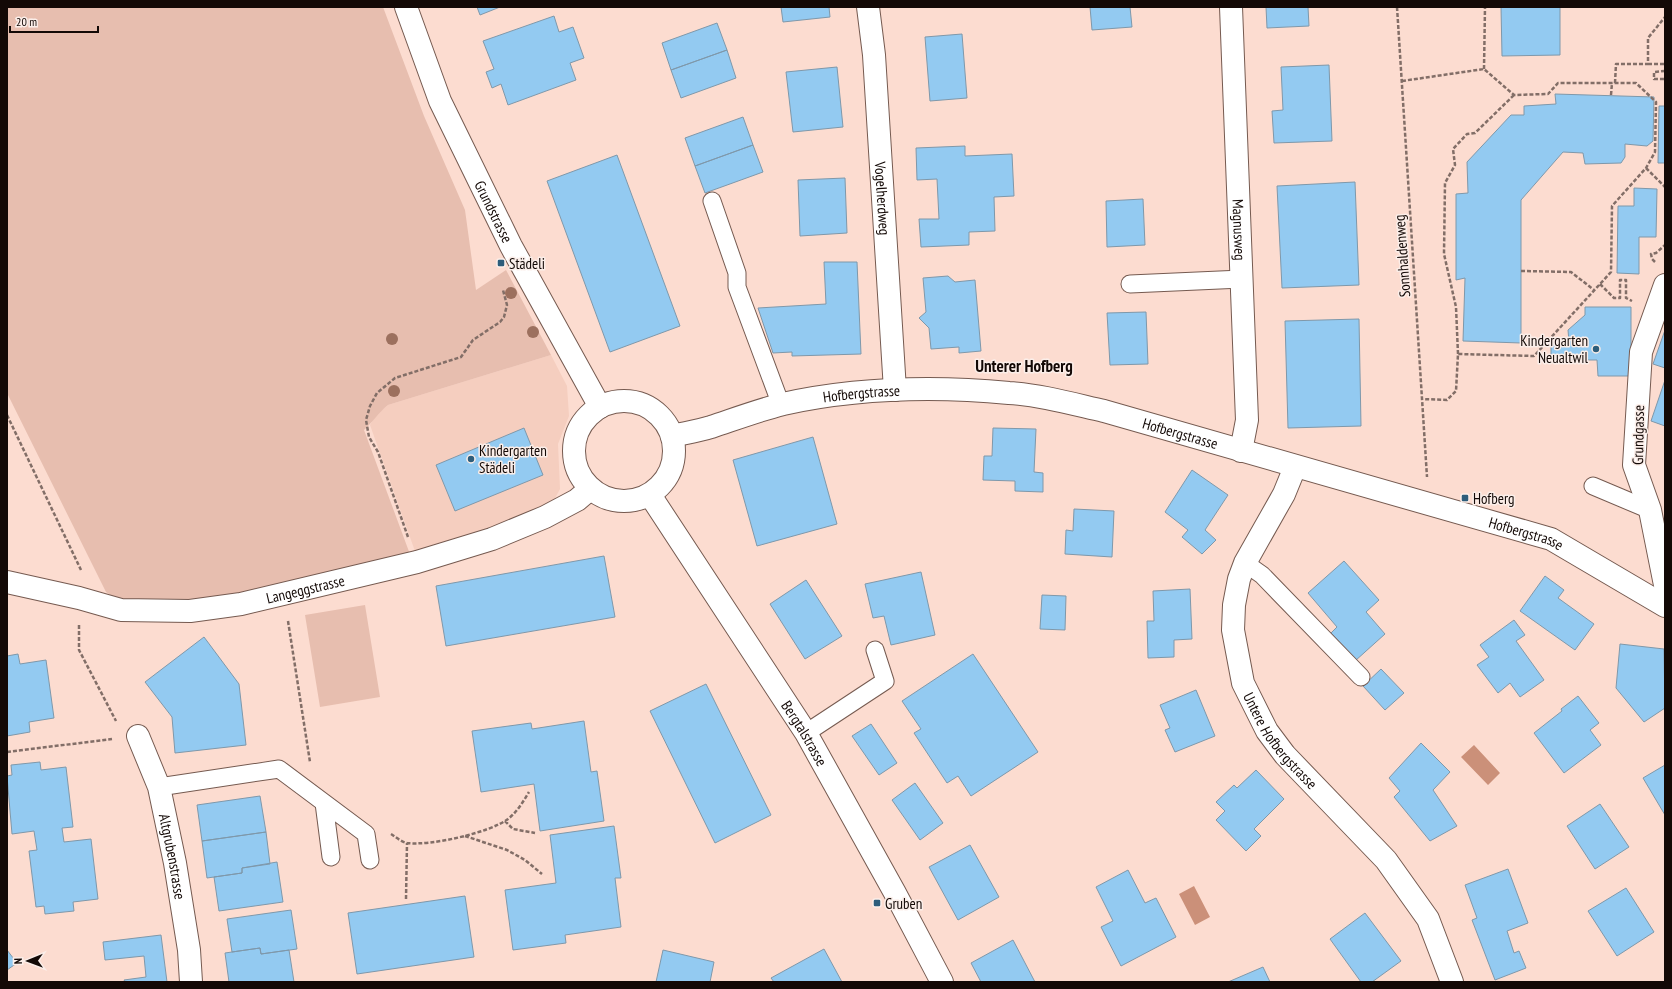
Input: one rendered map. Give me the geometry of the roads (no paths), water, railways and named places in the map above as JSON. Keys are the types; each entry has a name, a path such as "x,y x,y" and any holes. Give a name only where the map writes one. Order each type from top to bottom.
{"street":[{"name":"Grundstrasse","path":"406,7 440,101 504,233 600,407"},
{"name":"Vogelherdweg","path":"868,7 874,55 895,390"},
{"name":"Magnusweg","path":"1231,7 1247,420 1241,451"},
{"name":"Grundgasse","path":"1665,285 1641,352 1634,465 1650,510 1665,585"},
{"name":"Hofbergstrasse","path":"672,436 708,428 781,405 809,399 895,390 952,389 1003,392 1054,400 1104,411 1295,467 1551,539 1665,606"},
{"path":"621,401 643,404 656,412 666,423 672,436 675,453 672,469 663,484 650,495 636,501 621,502 605,499 590,489 580,476 574,461 574,445 579,430 587,416 600,407 621,401"},
{"name":"Untere Hofbergstrasse","path":"1295,467 1284,494 1244,563 1239,579 1234,605 1233,630 1243,683 1267,731 1285,755 1386,860 1428,918 1452,982"},
{"name":"Langeggstrasse","path":"7,582 79,598 121,610 190,611 241,604 417,562 492,539 545,517 577,500 590,489"},
{"name":"Bergtalstrasse","path":"650,495 806,733 895,893 942,982"},
{"name":"Altgrubenstrasse","path":"131,737 159,787 175,863 189,950 191,982"}],"lane":[{"path":"712,201 737,273 737,287 781,405"},
{"path":"1130,284 1242,279"},
{"path":"1593,486 1650,510"},
{"path":"1244,563 1262,575 1361,677"},
{"path":"806,733 885,681 875,650"},
{"path":"159,787 279,769 366,834 370,860"},
{"path":"324,803 331,857"}],"place":[{"name":"Städeli","path":"501,263"},
{"name":"Kindergarten Neualtwil","path":"1596,349"},
{"name":"Kindergarten Städeli","path":"471,459"},
{"name":"Hofberg","path":"1465,498"},
{"name":"Gruben","path":"877,903"}],"district":[{"name":"Unterer Hofberg","path":"1024,366"}]}
